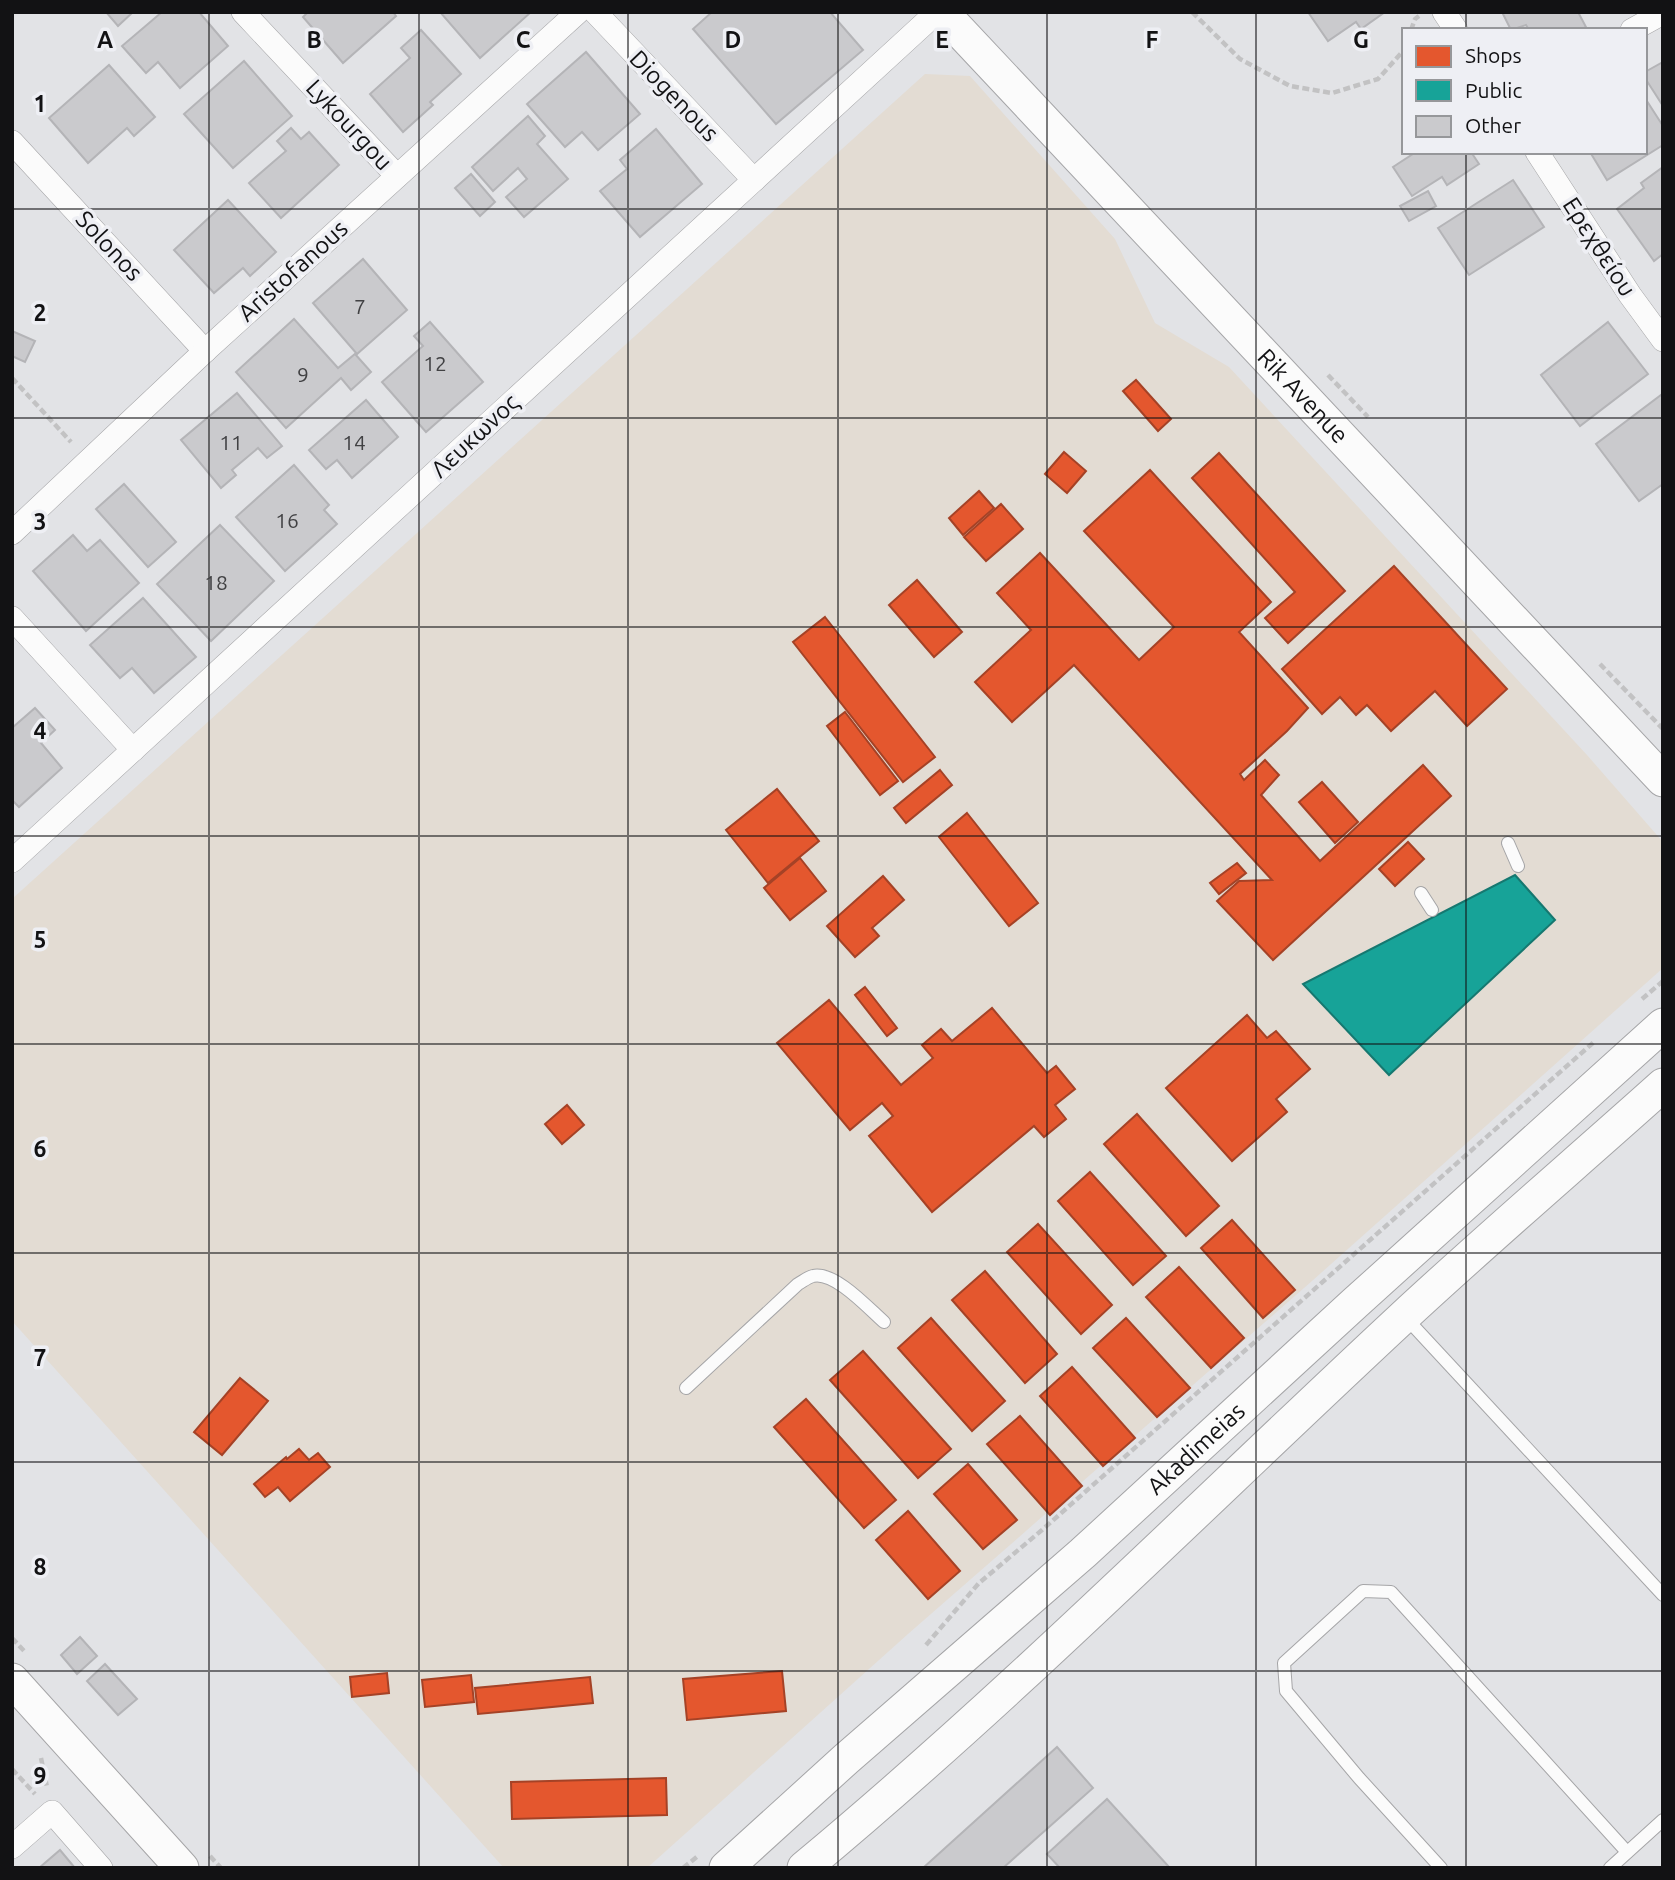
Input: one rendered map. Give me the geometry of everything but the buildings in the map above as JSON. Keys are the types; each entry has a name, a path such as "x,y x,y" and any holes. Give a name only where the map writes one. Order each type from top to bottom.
{"main road":[{"name":"Rik Avenue","path":"940,12 1663,780"},
{"name":"Akadimeias","path":"714,1861 846,1759 1083,1553 1663,1025"},
{"name":"Akadimeias","path":"804,1868 888,1798 1404,1316 1663,1084"},
{"path":"12,1680 182,1868"}],"street":[{"name":"Lykourgou","path":"243,12 397,176"},
{"name":"Aristofanous","path":"12,533 205,351 578,12"},
{"name":"Diogenous","path":"595,12 754,180"},
{"name":"Λευκωνος","path":"12,861 940,12"},
{"path":"1444,12 1455,28"},
{"path":"1636,28 1663,13"},
{"name":"Solonos","path":"15,151 205,351"},
{"name":"Ερεχθείου","path":"1538,154 1630,295 1663,340"},
{"path":"12,618 133,750"},
{"path":"12,1847 52,1812 101,1868"}],"lane":[{"path":"1508,843 1518,866"},
{"path":"1421,893 1432,910"},
{"path":"686,1388 798,1284 813,1275 829,1278 848,1290 884,1322"},
{"path":"1404,1316 1663,1595"},
{"path":"1441,1868 1359,1778 1286,1691 1284,1663 1363,1591 1391,1592 1628,1852"},
{"path":"1610,1868 1663,1820"}],"path":[{"path":"1192,12 1240,59 1290,86 1332,93 1366,83 1378,79 1402,52"},
{"path":"1412,28 1415,19 1424,12"},
{"path":"12,378 89,460"},
{"path":"1642,999 1663,981"},
{"path":"919,1652 979,1583 1601,1036"},
{"path":"39,1751 52,1812"},
{"path":"12,1769 52,1812"},
{"path":"683,1868 714,1861"}],"shaded area":[{"path":"925,74 970,76 1115,239 1155,323 1229,367 1587,755 1663,842 1663,968 647,1868 504,1868 12,1321 12,899"}]}
